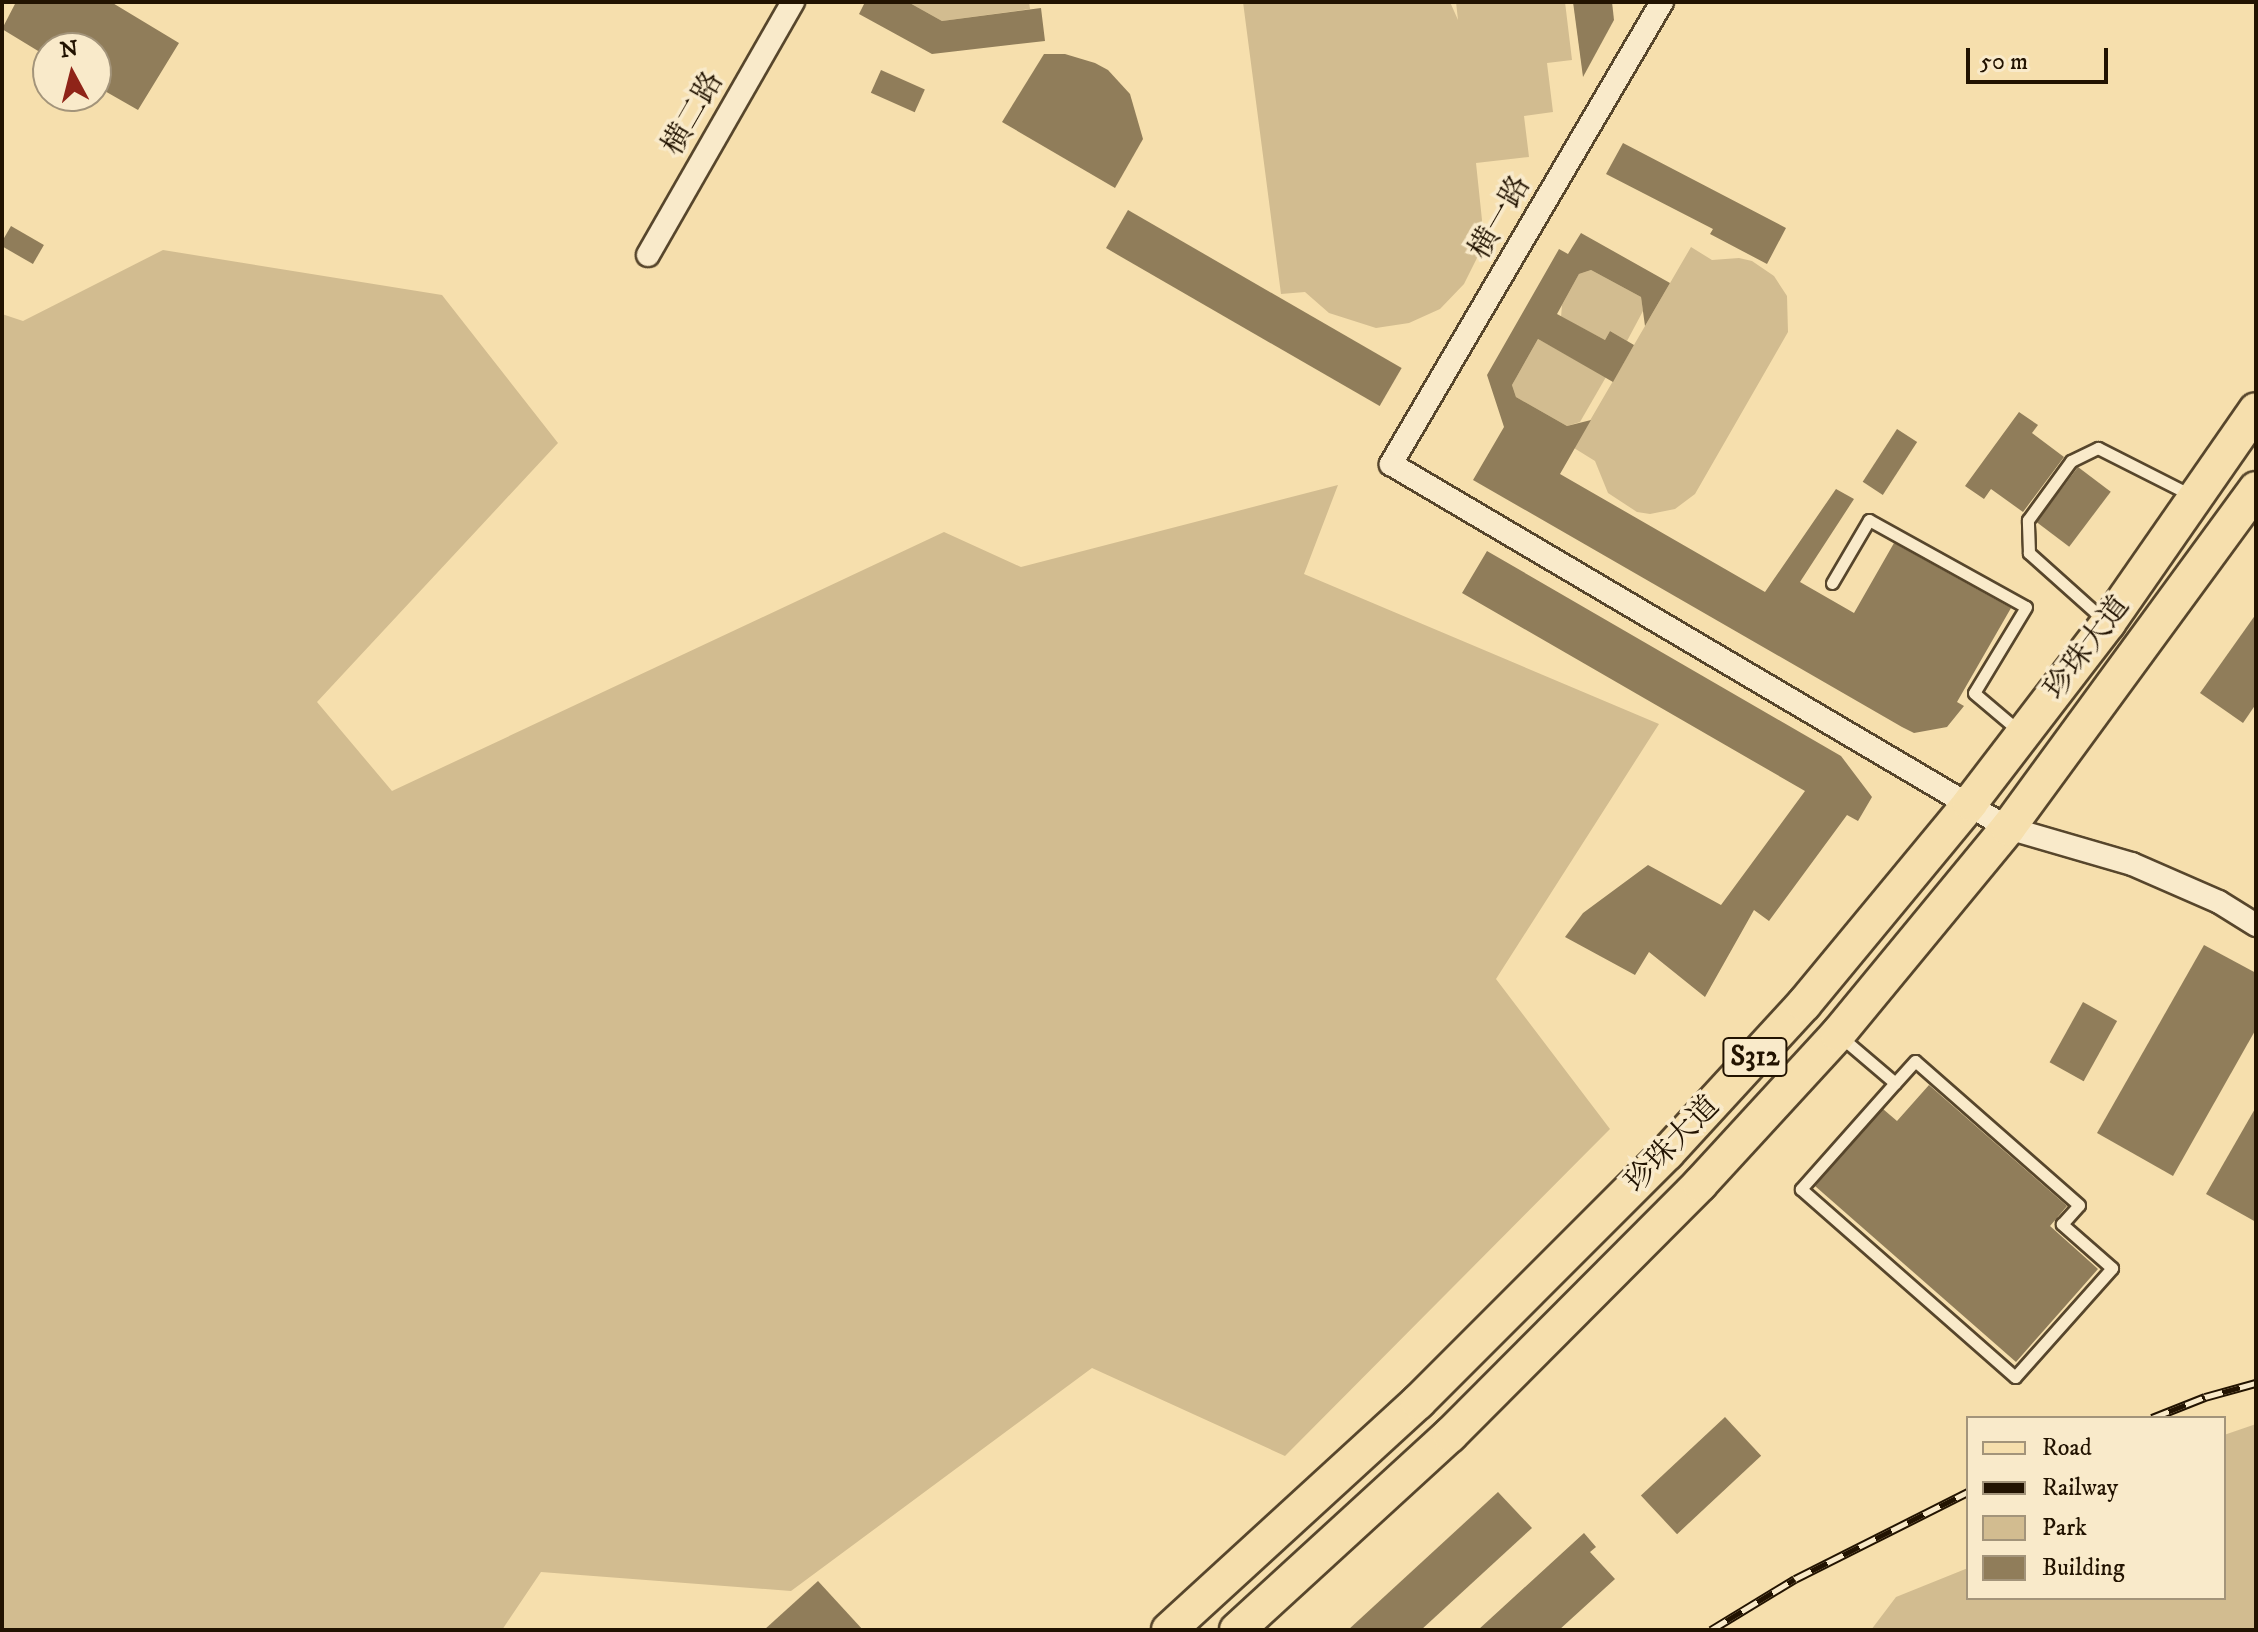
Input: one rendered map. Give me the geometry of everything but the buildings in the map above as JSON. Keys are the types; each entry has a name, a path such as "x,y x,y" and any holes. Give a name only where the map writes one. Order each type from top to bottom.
{"main road":[{"name":"珍珠大道","path":"1169,1630 1418,1402 1667,1153 1804,1004 1970,803 2108,623 2256,410"},
{"name":"珍珠大道","path":"1237,1630 1450,1435 1700,1184 1838,1034 2008,828 2256,489"}],"street":[{"name":"横二路","path":"648,255 793,2"},
{"name":"横一路","path":"1662,2 1391,464 1970,803"},
{"path":"1970,803 2008,828 2132,864 2219,902 2256,925"}],"lane":[{"path":"2108,623 2029,553 2028,520 2071,461 2098,448 2197,498"},
{"path":"1832,583 1869,520 2026,607 1974,693 2022,734"},
{"path":"1838,1034 1895,1083"},
{"path":"1915,1061 2079,1205 2062,1224 2112,1268 2015,1377 1801,1189 1895,1083 1915,1061"}],"green space":[{"path":"908,2 1029,2 1030,9 942,21"},
{"path":"1243,2 1450,2 1458,20 1456,2 1565,2 1572,60 1547,63 1553,112 1524,116 1529,157 1476,163 1482,220 1479,254 1464,284 1440,309 1409,323 1376,328 1329,313 1305,292 1281,294"},
{"path":"1691,247 1712,260 1739,258 1752,261 1774,276 1787,296 1788,332 1695,494 1675,509 1650,514 1637,512 1608,493 1595,461 1574,448"},
{"path":"163,250 442,295 558,443 317,702 392,791 944,532 1021,567 1338,485 1304,574 1659,724 1496,979 1610,1129 1285,1456 1092,1368 791,1591 541,1572 502,1630 2,1630 2,314 23,321"},
{"path":"1591,270 1641,297 1643,311 1627,341 1610,331 1605,340 1561,317 1562,305 1579,274"},
{"path":"1538,339 1606,377 1580,422 1567,426 1516,397 1512,385"},
{"path":"2256,1424 2256,1630 1871,1630 1896,1597 1966,1569 1966,1600 2226,1600 2226,1434"}],"railway":[{"path":"2157,1416 2205,1397 2256,1383"},
{"path":"1711,1630 1795,1579 1966,1493"}]}
